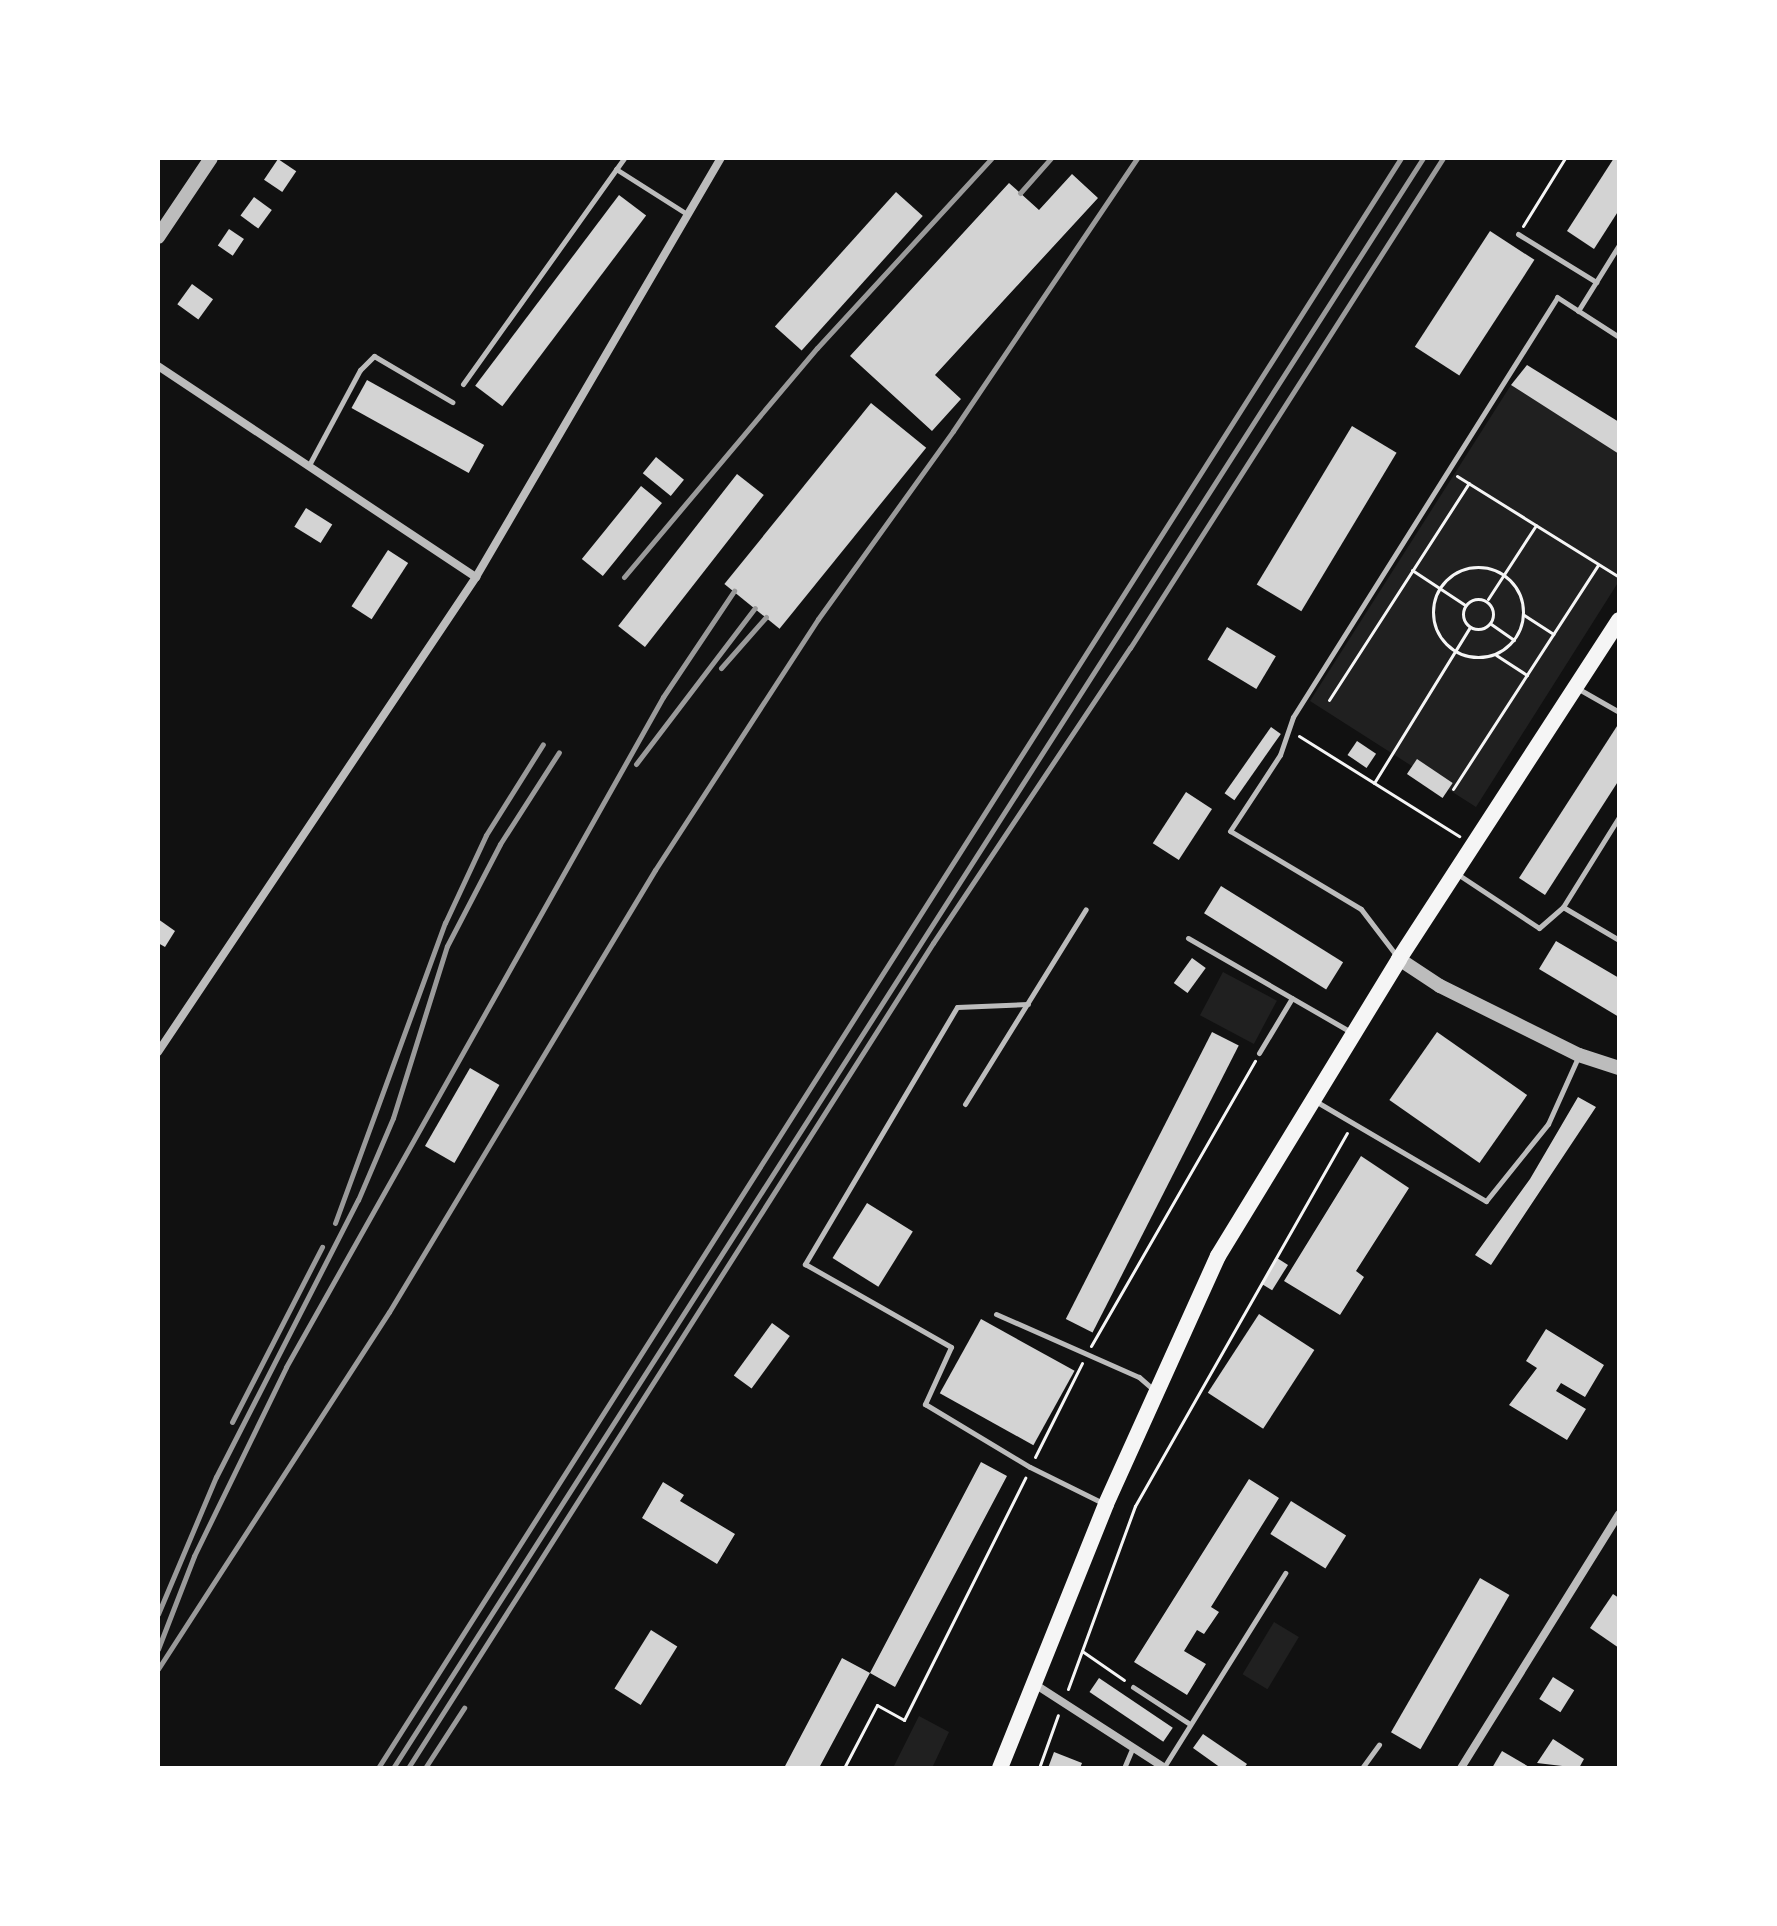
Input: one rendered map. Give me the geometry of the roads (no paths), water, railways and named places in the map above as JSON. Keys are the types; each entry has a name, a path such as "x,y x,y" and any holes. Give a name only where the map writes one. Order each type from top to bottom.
{"main road":[{"path":"1000,1768 1106,1504 1218,1256 1316,1101 1399,959 1619,620"}],"street":[{"path":"158,237 211,158"},
{"path":"158,1052 476,577 721,158"},
{"path":"158,366 476,577"},
{"path":"1399,959 1440,986 1579,1055 1619,1068"},
{"path":"1461,1768 1619,1514"},
{"path":"1033,1683 1064,1700 1164,1767"}],"lane":[{"path":"463,384 624,158"},
{"path":"616,169 688,215"},
{"path":"1518,234 1596,282"},
{"path":"1578,311 1619,245"},
{"path":"1399,959 1361,909 1230,831 1280,755 1289,729 1447,470 1557,297 1619,337"},
{"path":"309,466 360,370 374,356 452,402"},
{"path":"1576,688 1619,712"},
{"path":"1455,872 1539,928 1563,907 1619,817"},
{"path":"1563,907 1619,940"},
{"path":"965,1104 1086,909"},
{"path":"1188,938 1355,1035"},
{"path":"1259,1053 1292,998"},
{"path":"1028,1004 957,1007 805,1264 951,1347 925,1404 1005,1447 1030,1467 1106,1504"},
{"path":"1316,1101 1486,1201 1548,1124 1579,1055"},
{"path":"996,1314 1139,1377 1156,1392"},
{"path":"1164,1767 1285,1573"},
{"path":"1133,1687 1190,1724"},
{"path":"1362,1768 1379,1745"},
{"path":"1124,1768 1133,1746"}],"railway":[{"path":"624,577 817,348 992,158"},
{"path":"1020,193 1051,158"},
{"path":"158,1669 389,1312 655,870 818,619 953,431 1137,158"},
{"path":"378,1768 1401,158"},
{"path":"393,1768 1423,158"},
{"path":"408,1768 933,943 1130,648 1443,158"},
{"path":"158,1649 194,1556 286,1367 663,697 734,591"},
{"path":"636,764 755,608"},
{"path":"721,668 766,617"},
{"path":"335,1223 445,923 486,835 543,744"},
{"path":"158,1614 216,1477 358,1200 393,1118 447,946 500,844 559,752"},
{"path":"232,1422 322,1247"},
{"path":"425,1768 464,1708"}]}
